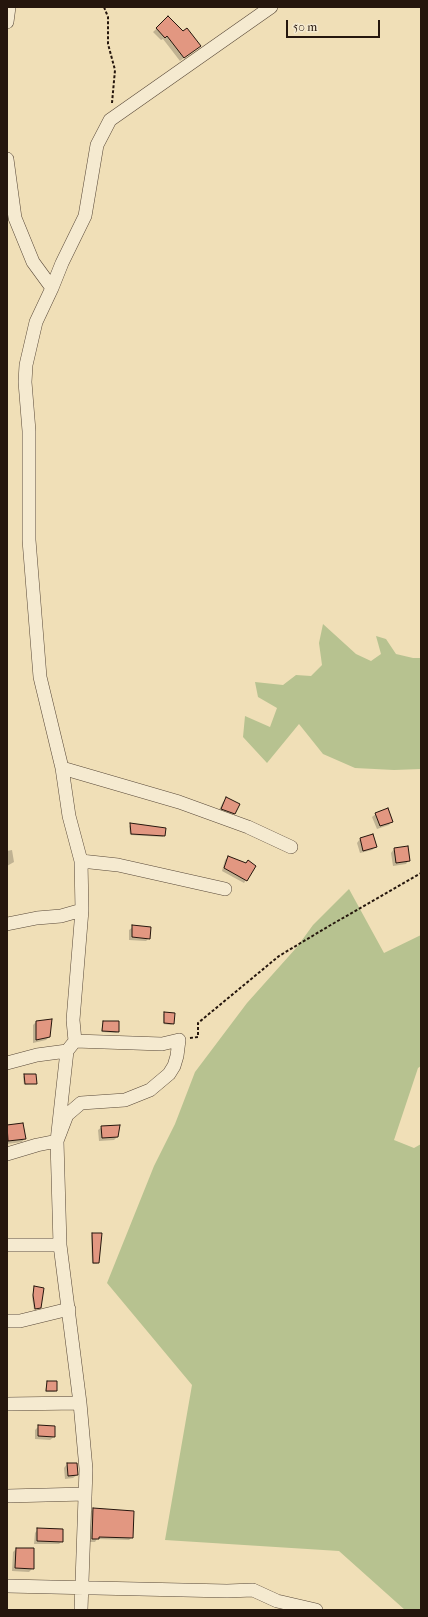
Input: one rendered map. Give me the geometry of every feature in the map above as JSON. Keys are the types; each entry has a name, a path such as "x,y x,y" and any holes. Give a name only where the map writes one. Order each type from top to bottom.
{"street":[{"path":"7,22 9,7"},
{"path":"81,1610 80,1587 86,1469 80,1403 60,1245 57,1141 71,1046 82,910 81,860 69,816 62,768 40,677 29,540 29,430 25,382 26,365 36,322 84,216 97,145 110,120 271,7"},
{"path":"7,159 16,218 33,262 52,288"},
{"path":"62,768 179,802 248,827 291,846"},
{"path":"81,860 118,865 225,888"},
{"path":"7,924 37,918 61,916 82,910"},
{"path":"7,1063 71,1046 162,1044 179,1040 174,1066 169,1074 150,1090 125,1100 81,1103 67,1115 57,1141"},
{"path":"7,1154 37,1144 57,1141"},
{"path":"7,1245 60,1245"},
{"path":"7,1322 20,1321 69,1309"},
{"path":"7,1404 80,1403"},
{"path":"7,1496 85,1494"},
{"path":"7,1586 227,1591 253,1590 277,1601 316,1610"}],"path":[{"path":"104,7 108,17 108,44 115,70 110,120"},
{"path":"179,1040 198,1037 198,1023 279,956 421,873"}],"green space":[{"path":"323,624 356,654 371,661 381,654 376,636 386,639 396,654 413,658 421,658 421,769 394,770 355,768 323,754 299,724 267,763 243,737 245,716 270,727 277,708 258,697 255,682 283,685 296,675 311,676 322,665 319,643"},
{"path":"349,889 384,953 421,935 421,1066 418,1068 394,1140 414,1148 421,1144 421,1610 405,1610 339,1551 165,1540 192,1385 107,1283 154,1166 175,1124 195,1072 247,1003 297,947 313,925"}],"building":[{"path":"168,16 183,31 187,28 201,46 184,58 167,36 165,38 156,28"},
{"path":"226,797 240,804 235,814 221,809"},
{"path":"388,808 393,822 380,826 375,813"},
{"path":"130,823 166,828 165,836 131,834"},
{"path":"373,834 377,847 363,851 360,838"},
{"path":"408,846 410,861 396,863 394,848"},
{"path":"228,856 246,863 248,860 256,866 247,881 224,868"},
{"path":"132,925 151,927 150,939 132,937"},
{"path":"164,1012 175,1013 174,1024 164,1023"},
{"path":"52,1019 50,1037 36,1040 36,1021"},
{"path":"103,1021 119,1021 119,1032 102,1031"},
{"path":"24,1074 36,1074 37,1084 25,1084"},
{"path":"23,1123 26,1139 8,1141 7,1125"},
{"path":"120,1125 118,1137 102,1138 101,1126"},
{"path":"92,1233 102,1233 99,1263 93,1263"},
{"path":"34,1286 44,1288 41,1308 35,1309 33,1295"},
{"path":"47,1381 57,1381 57,1391 46,1391"},
{"path":"38,1425 55,1426 55,1437 38,1436"},
{"path":"67,1463 77,1463 78,1475 68,1476"},
{"path":"93,1508 134,1511 133,1538 99,1537 99,1539 92,1539"},
{"path":"37,1528 63,1529 63,1542 37,1541"},
{"path":"16,1548 34,1548 34,1569 15,1568"}]}
